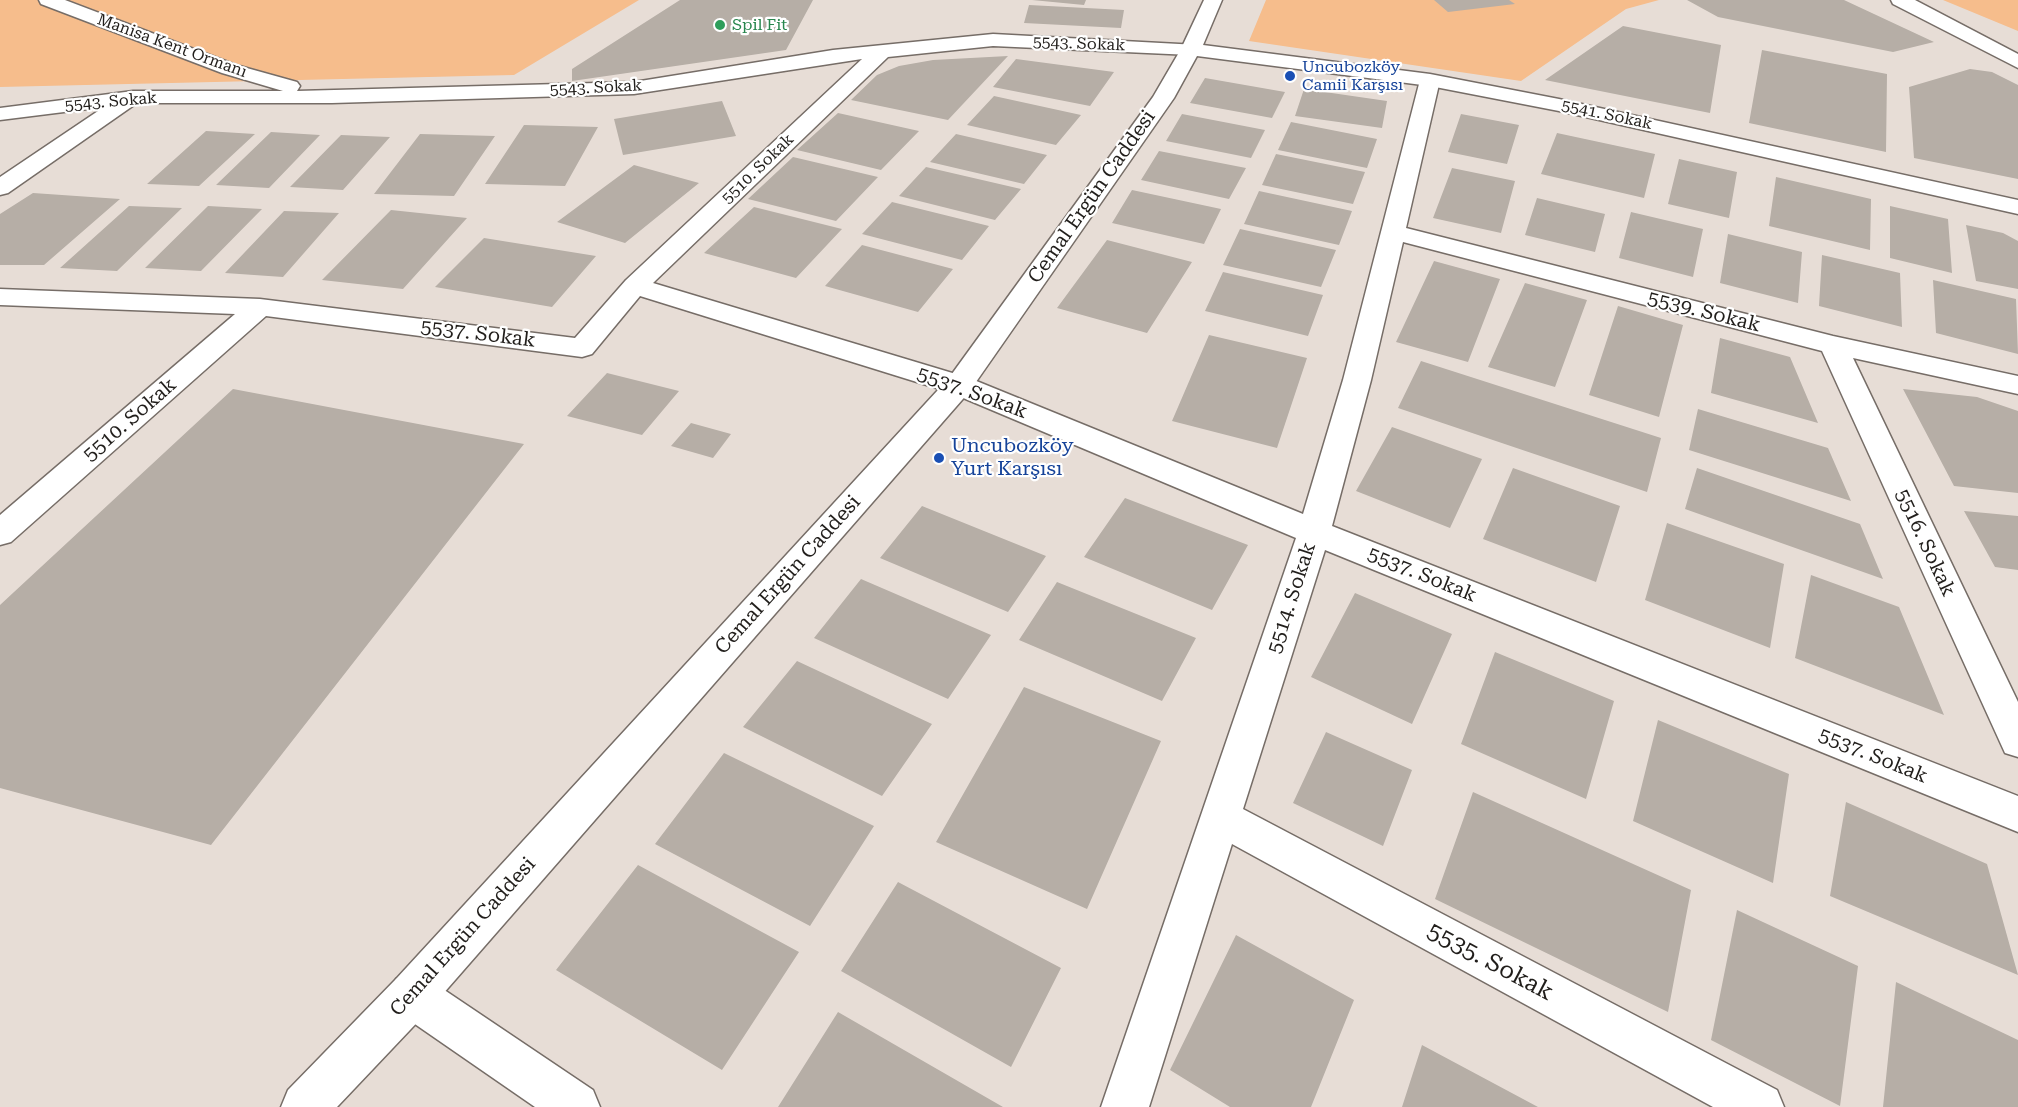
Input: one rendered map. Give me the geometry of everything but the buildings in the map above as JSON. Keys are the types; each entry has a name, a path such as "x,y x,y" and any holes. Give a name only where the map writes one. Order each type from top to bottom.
{"street":[{"name":"Manisa Kent Ormanı","path":"48,0 229,69 332,97"},
{"name":"Cemal Ergün Caddesi","path":"306,1107 412,994 959,385 1163,98 1191,49 1213,0"},
{"path":"1900,0 1977,38 2018,62"},
{"name":"5543. Sokak","path":"0,114 133,97 332,97 634,88 833,56 993,40 1191,49"},
{"name":"5541. Sokak","path":"1191,49 1430,80 1559,105 2018,207"},
{"name":"5510. Sokak","path":"635,286 882,51"},
{"name":"5514. Sokak","path":"1125,1107 1314,532 1357,380 1430,80"},
{"path":"0,188 133,97"},
{"name":"5539. Sokak","path":"1392,232 1833,345 2018,385"},
{"name":"5537. Sokak","path":"0,297 260,307 582,348 635,286 959,385 1314,532 2018,814"},
{"name":"5510. Sokak","path":"0,533 260,307"},
{"name":"5516. Sokak","path":"1833,345 2018,741"},
{"name":"5535. Sokak","path":"1220,817 1760,1107"},
{"path":"412,994 576,1107"}],"shaded area":[{"path":"0,0 639,0 514,75 0,87"},
{"path":"1266,0 1659,0 1626,9 1521,81 1249,41"},
{"path":"1943,0 2018,0 2018,31"}],"place":[{"name":"Spil Fit","path":"720,25"},
{"name":"Uncubozköy Camii Karşısı","path":"1290,76"},
{"name":"Uncubozköy Yurt Karşısı","path":"939,458"}]}
